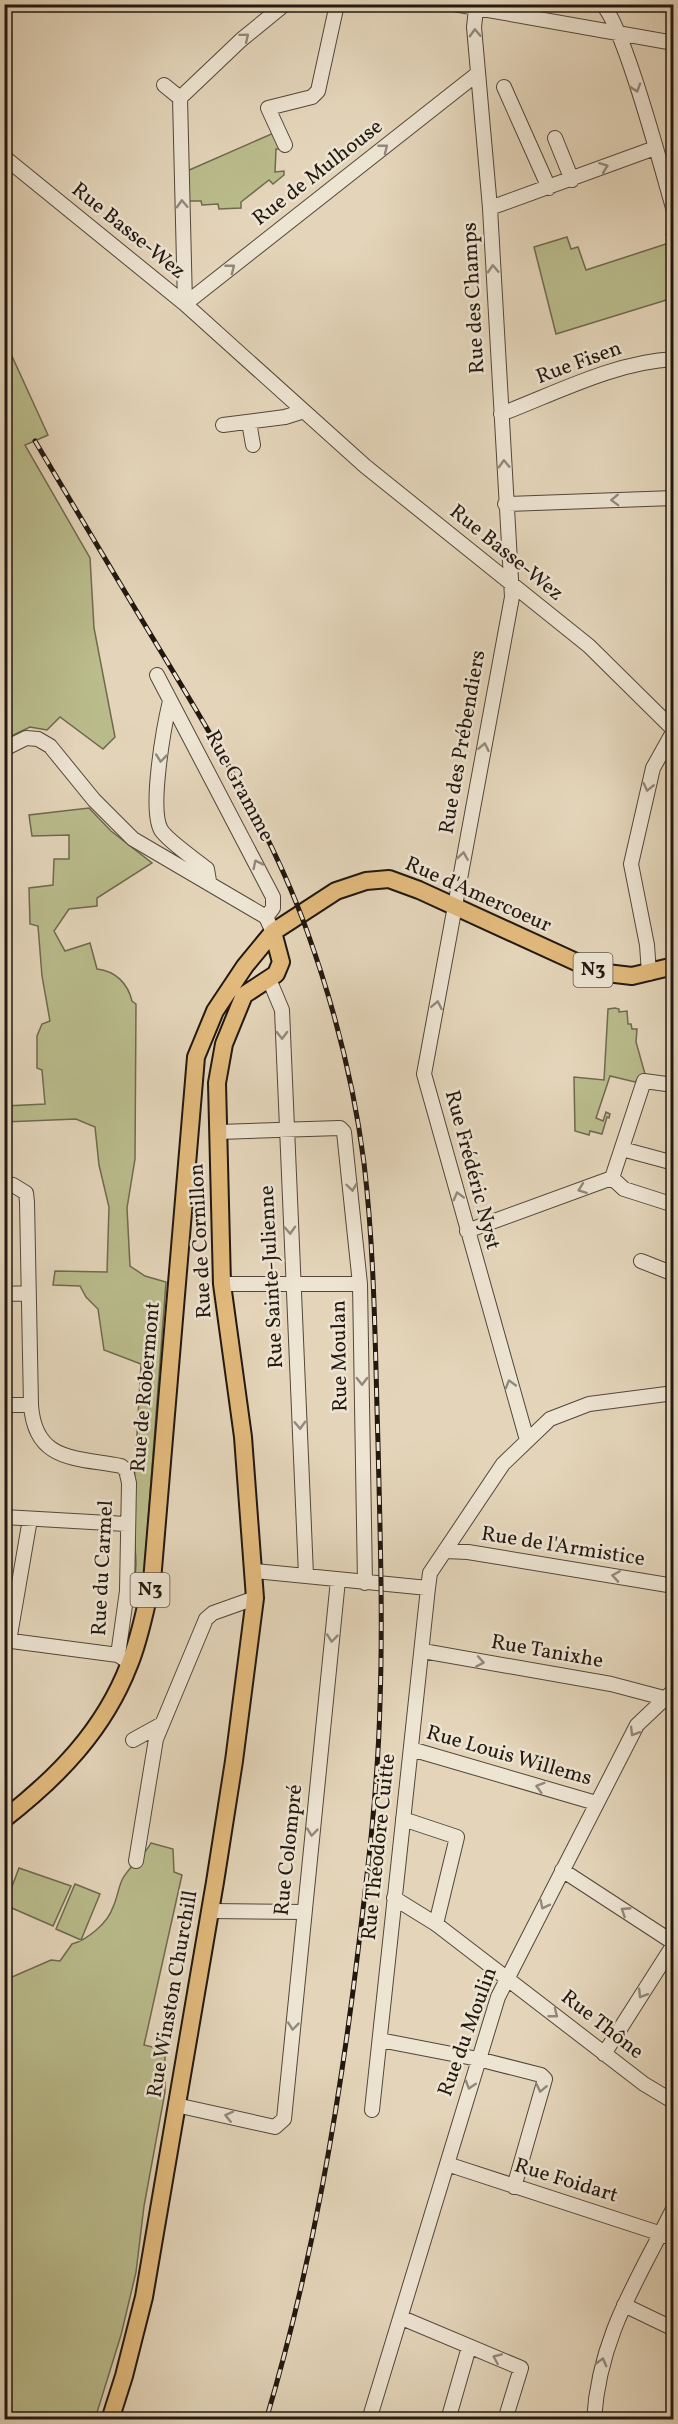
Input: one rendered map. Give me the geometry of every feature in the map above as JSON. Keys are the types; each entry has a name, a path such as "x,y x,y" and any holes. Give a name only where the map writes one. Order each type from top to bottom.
{"main road":[{"name":"Rue d'Amercoeur","path":"270,924 336,891 366,881 389,879 598,972 617,976 649,973 674,966"},
{"path":"269,979 276,974 281,962 270,924"},
{"name":"Rue de Robermont","path":"4,1819 42,1790 84,1745 117,1695 124,1659 152,1581 196,1057 215,1011 270,924"},
{"name":"Rue de Cornillon","path":"255,1571 243,1437 222,1284 217,1083 224,1044 244,995 257,984 269,979"},
{"name":"Rue Winston Churchill","path":"110,2420 144,2297 210,1911 234,1761 255,1598 255,1571"}],"street":[{"path":"185,304 180,98 241,40 285,4"},
{"path":"285,145 268,108 312,97 318,91 337,4"},
{"path":"454,4 674,43"},
{"path":"602,4 612,17 674,211"},
{"name":"Rue des Champs","path":"476,9 474,27 490,208 505,504 512,585"},
{"name":"Rue de Mulhouse","path":"185,304 477,74"},
{"path":"164,85 180,98"},
{"path":"504,87 549,188"},
{"path":"555,138 572,180"},
{"path":"490,208 655,148"},
{"name":"Rue Basse-Wez","path":"4,157 185,304 364,466 589,646 670,727 673,735"},
{"name":"Rue Fisen","path":"501,414 593,378 646,362 674,359"},
{"path":"223,425 285,417 304,411"},
{"path":"249,422 253,445"},
{"path":"505,504 674,498"},
{"name":"Rue des Prébendiers","path":"456,907 512,585"},
{"name":"Rue Gramme","path":"157,675 273,897 270,924"},
{"path":"170,700 164,725 156,815 162,831 207,869 208,881"},
{"path":"649,973 647,945 631,864 653,768 673,735"},
{"path":"4,749 26,738 38,739 50,746 94,800 133,838 208,881 270,924"},
{"name":"Rue Frédéric Nyst","path":"456,907 424,1074 527,1440"},
{"name":"Rue Sainte-Julienne","path":"269,979 282,1010 306,1575"},
{"path":"612,1178 644,1082 674,1085"},
{"name":"Rue Moulan","path":"286,1130 343,1129 353,1197 360,1284 365,1583"},
{"path":"219,1132 286,1130"},
{"path":"622,1149 674,1163"},
{"path":"467,1231 612,1178"},
{"path":"612,1178 624,1189 674,1205"},
{"path":"4,1184 13,1185 26,1193 31,1405 4,1405"},
{"path":"641,1261 674,1274"},
{"path":"222,1284 360,1284"},
{"path":"4,1294 28,1293"},
{"name":"Rue Théodore Cuitte","path":"372,2110 430,1573 503,1464 556,1414 589,1404 674,1393"},
{"name":"Rue du Carmel","path":"31,1405 35,1432 48,1448 69,1456 122,1466 126,1470 129,1483 126,1524 124,1659"},
{"path":"4,1517 126,1524"},
{"path":"30,1519 7,1641 124,1659"},
{"name":"Rue de l'Armistice","path":"445,1551 468,1552 674,1586"},
{"path":"255,1571 428,1588"},
{"name":"Rue Colompré","path":"176,2105 275,2127 281,2123 338,1580"},
{"path":"136,1861 156,1739 206,1620 213,1613 255,1598"},
{"name":"Rue Tanixhe","path":"423,1652 669,1694"},
{"name":"Rue du Moulin","path":"369,2420 402,2318 498,1997 637,1725 669,1694"},
{"path":"133,1740 162,1724"},
{"name":"Rue Louis Willems","path":"411,1749 596,1803"},
{"path":"403,1819 457,1837 436,1924"},
{"path":"562,1869 674,1944 604,2054"},
{"name":"Rue Thône","path":"394,1898 436,1924 644,2084 674,2102"},
{"path":"210,1911 304,1912"},
{"path":"380,2040 478,2059 541,2075 544,2079 514,2187"},
{"name":"Rue Foidart","path":"447,2164 667,2236"},
{"path":"594,2420 599,2371 612,2329 624,2305 667,2236 674,2207"},
{"path":"624,2305 674,2329"},
{"path":"402,2318 521,2368 505,2420"},
{"path":"448,2420 469,2347"}],"green space":[{"path":"276,132 280,149 276,149 275,172 284,171 284,175 273,184 269,180 241,202 241,208 219,209 218,204 202,205 201,201 189,201 187,171"},
{"path":"673,232 673,298 556,334 534,247 567,237 571,249 578,247 586,270 669,243 666,234"},
{"path":"11,354 48,435 25,445 90,558 94,628 115,737 103,749 60,717 47,730 30,727 5,739 4,357"},
{"path":"89,808 111,831 152,863 97,898 97,906 69,909 54,931 65,951 90,943 97,969 110,972 120,979 136,1004 135,1159 127,1208 130,1266 145,1276 166,1282 143,1588 134,1592 136,1564 133,1503 141,1364 104,1350 98,1309 86,1297 80,1286 53,1285 55,1271 107,1272 109,1207 99,1165 95,1127 76,1119 5,1122 5,1106 45,1104 42,1070 37,1068 37,1036 42,1024 50,1021 42,976 38,926 30,924 29,888 53,885 54,859 69,859 69,835 32,836 29,815"},
{"path":"608,1009 619,1009 619,1012 627,1011 628,1024 631,1024 632,1029 637,1029 636,1042 645,1074 635,1082 610,1076 596,1118 603,1121 606,1112 610,1114 609,1118 607,1117 602,1134 590,1131 589,1135 575,1131 574,1077 604,1080"},
{"path":"151,1843 173,1849 174,1872 182,1875 144,2045 165,2050 165,2092 144,2206 136,2272 121,2335 95,2419 5,2420 5,1980 51,1960 60,1961 72,1944 96,1930 107,1919 125,1875"},
{"path":"19,1868 71,1886 53,1926 5,1905"},
{"path":"75,1884 100,1894 81,1940 56,1929"}],"railway":[{"path":"35,441 211,735 264,831 294,897 326,988 349,1075 364,1163 374,1303 381,1573 380,1703 375,1796 358,1951 333,2128 297,2304 266,2420"}]}
